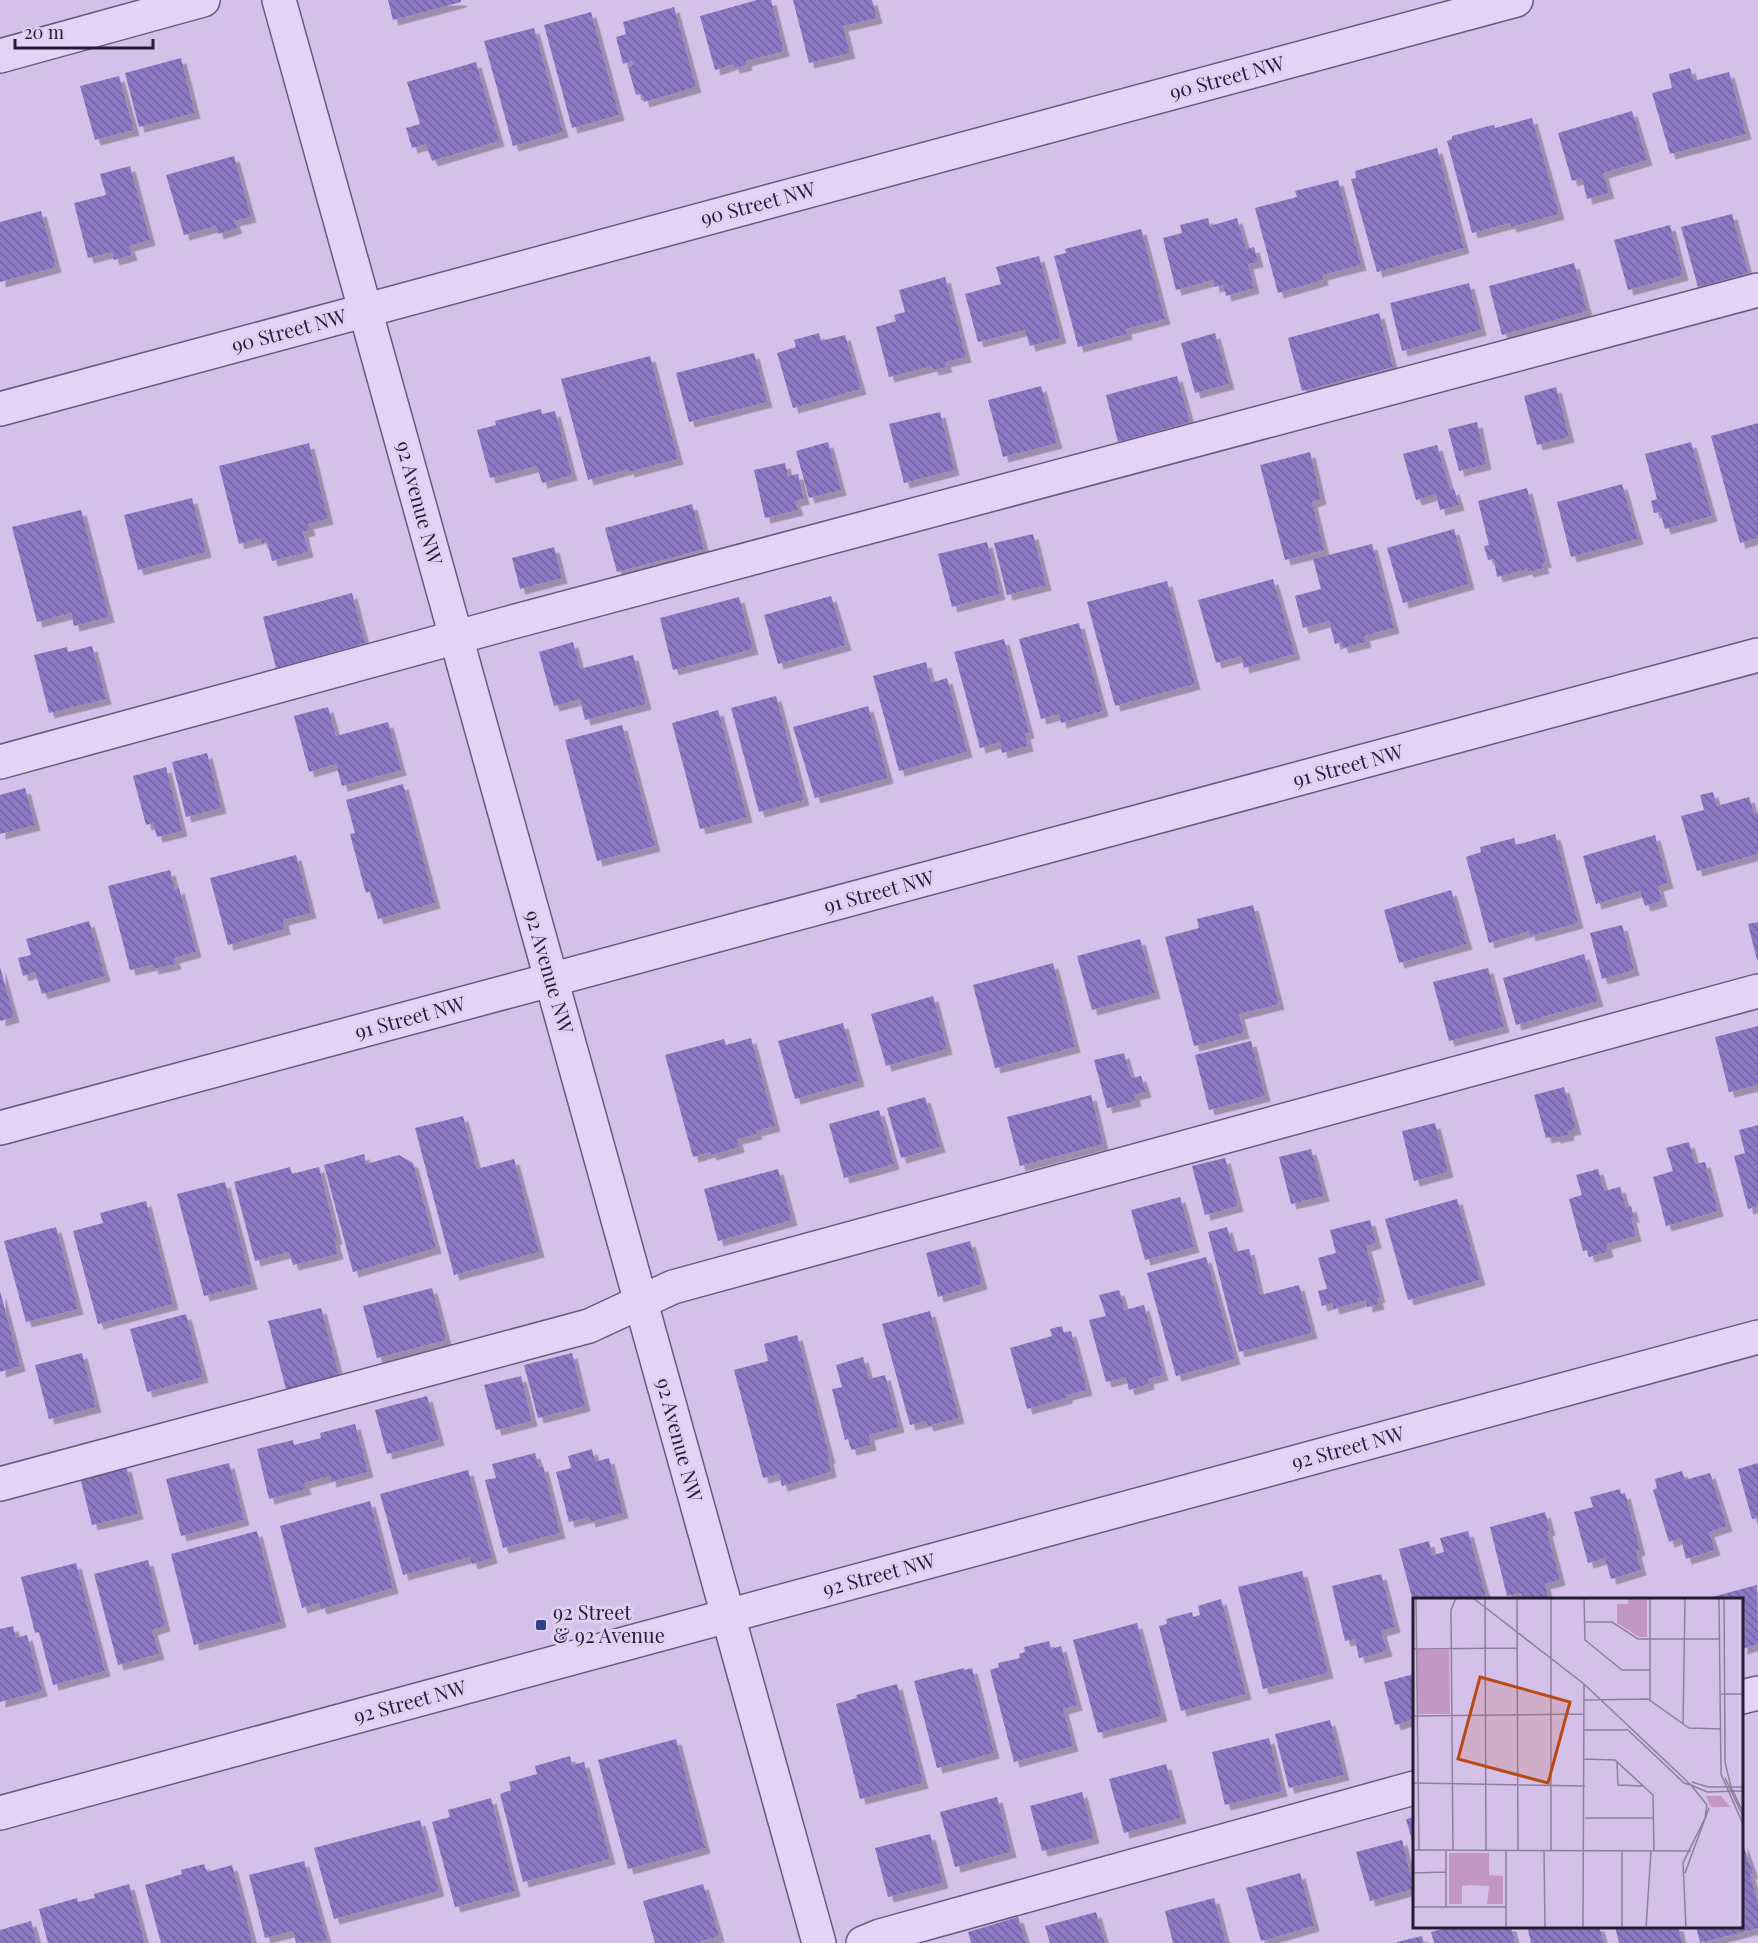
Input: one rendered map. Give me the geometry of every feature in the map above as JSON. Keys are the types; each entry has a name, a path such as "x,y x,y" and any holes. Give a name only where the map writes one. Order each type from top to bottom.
{"street":[{"path":"0,56 204,0"},
{"name":"92 Avenue NW","path":"279,0 819,1943"},
{"name":"90 Street NW","path":"0,409 1516,0"},
{"path":"0,762 1758,290"},
{"name":"91 Street NW","path":"0,1128 1758,655"},
{"path":"0,1484 589,1326 673,1287 1758,991"},
{"name":"92 Street NW","path":"0,1813 1758,1337"},
{"path":"1743,1697 1758,1693"},
{"path":"863,1943 880,1936 1413,1788"}],"building":[{"path":"388,0 461,0 461,2 393,20"},
{"path":"757,0 771,0 784,51 746,61 747,65 734,68 733,64 715,70 700,16"},
{"path":"793,0 872,0 877,18 843,26 850,53 809,63"},
{"path":"674,7 696,87 644,102 642,94 636,95 628,67 633,65 632,61 623,64 616,37 626,34 623,22"},
{"path":"591,12 619,115 572,128 544,25"},
{"path":"534,28 563,132 513,146 484,41"},
{"path":"181,58 195,113 139,127 125,73"},
{"path":"476,62 499,141 432,161 426,144 412,148 406,128 420,124 407,82"},
{"path":"1690,68 1694,81 1729,72 1746,134 1670,154 1652,93 1672,88 1669,74"},
{"path":"119,76 134,130 95,140 80,86"},
{"path":"1632,111 1647,160 1603,173 1609,193 1587,199 1582,178 1572,181 1558,133"},
{"path":"1532,118 1559,214 1511,227 1510,223 1472,233 1447,141 1452,139 1452,136"},
{"path":"1437,148 1464,248 1377,272 1351,179 1356,178 1355,171"},
{"path":"234,156 251,217 234,221 237,228 218,234 216,226 184,235 166,175"},
{"path":"130,166 150,240 129,246 132,255 114,260 112,252 88,258 74,203 106,195 100,174"},
{"path":"1338,180 1361,265 1322,275 1323,280 1278,293 1255,208 1297,197 1295,191"},
{"path":"41,211 56,267 0,282 0,222"},
{"path":"1732,214 1748,273 1698,287 1681,227"},
{"path":"1208,218 1210,226 1237,218 1246,249 1254,247 1258,262 1248,264 1254,288 1226,296 1223,285 1214,287 1213,280 1176,290 1163,238 1182,233 1180,225"},
{"path":"1670,225 1683,275 1628,290 1614,240"},
{"path":"1141,229 1165,319 1126,329 1127,334 1078,347 1054,256 1066,253 1065,249"},
{"path":"1039,256 1061,338 1030,346 1025,330 978,342 965,294 1001,284 996,267"},
{"path":"1574,263 1587,311 1502,335 1489,286"},
{"path":"945,277 966,357 945,362 947,367 933,370 932,366 889,377 876,327 896,321 894,315 905,312 899,290"},
{"path":"1469,283 1481,330 1402,351 1390,303"},
{"path":"1379,313 1393,367 1302,391 1288,338"},
{"path":"819,333 821,341 845,335 861,389 793,408 777,353 796,347 794,340"},
{"path":"1215,333 1229,384 1195,393 1181,343"},
{"path":"754,353 767,402 689,422 676,373"},
{"path":"650,356 678,459 588,480 561,379"},
{"path":"1177,376 1190,422 1118,442 1106,395"},
{"path":"1041,386 1057,443 1003,457 988,400"},
{"path":"1556,387 1569,437 1537,445 1524,396"},
{"path":"541,409 542,414 555,411 572,475 542,483 537,466 490,478 477,430 496,425 495,421"},
{"path":"940,412 954,470 904,483 889,424"},
{"path":"1477,422 1486,464 1459,471 1448,429"},
{"path":"1758,423 1758,538 1740,543 1711,436"},
{"path":"828,442 841,490 809,498 796,451"},
{"path":"1691,442 1712,516 1665,529 1660,512 1654,513 1651,501 1657,499 1645,454"},
{"path":"309,443 328,519 308,524 310,530 303,532 308,552 272,561 267,542 262,543 261,538 239,544 219,466"},
{"path":"1437,445 1450,490 1454,489 1459,505 1440,510 1436,494 1416,500 1403,454"},
{"path":"1310,452 1321,499 1312,502 1324,550 1285,560 1260,465"},
{"path":"785,463 788,476 798,474 804,499 795,501 798,510 765,518 754,470"},
{"path":"1622,484 1638,539 1571,557 1557,502"},
{"path":"1527,488 1546,562 1542,563 1544,568 1528,572 1527,569 1497,577 1494,559 1488,560 1484,546 1489,545 1478,501"},
{"path":"192,498 206,552 138,570 124,515"},
{"path":"692,504 704,549 617,572 605,528"},
{"path":"81,510 109,617 74,626 71,613 37,622 12,527"},
{"path":"1454,529 1469,584 1403,603 1387,548"},
{"path":"1033,534 1046,585 1007,595 994,543"},
{"path":"987,542 1000,594 952,607 938,554"},
{"path":"1372,544 1394,628 1364,636 1366,642 1343,648 1341,642 1335,644 1329,621 1303,628 1295,596 1321,589 1313,559"},
{"path":"554,547 562,578 520,589 512,558"},
{"path":"1273,579 1295,654 1244,668 1241,656 1216,663 1198,600"},
{"path":"1167,581 1195,684 1115,706 1087,602"},
{"path":"352,593 365,643 276,668 263,617"},
{"path":"831,596 846,645 778,664 764,615"},
{"path":"739,597 753,649 673,670 660,618"},
{"path":"1079,623 1103,711 1061,723 1059,714 1041,719 1019,639"},
{"path":"1004,639 1029,733 1025,734 1028,746 1002,753 1000,742 980,748 954,652"},
{"path":"573,642 580,669 633,655 646,704 585,720 580,699 554,706 539,652"},
{"path":"92,646 106,699 49,713 34,655 67,647 68,652"},
{"path":"926,662 931,683 947,678 967,752 899,771 873,676"},
{"path":"776,696 804,800 759,812 731,708"},
{"path":"868,706 888,778 815,798 793,727"},
{"path":"328,707 336,736 388,722 401,770 342,786 336,764 309,772 294,716"},
{"path":"718,710 747,817 700,829 672,723"},
{"path":"622,725 655,846 597,861 565,740"},
{"path":"207,753 221,808 186,817 172,762"},
{"path":"166,767 182,831 157,837 153,823 146,825 133,776"},
{"path":"403,784 435,903 378,919 370,891 366,893 362,879 350,834 355,833 346,800"},
{"path":"25,788 35,825 0,834 0,795"},
{"path":"1713,792 1717,806 1749,797 1754,814 1758,813 1758,854 1697,871 1681,816 1704,810 1700,795"},
{"path":"1555,834 1578,923 1530,936 1529,931 1489,943 1466,857 1481,852 1480,847 1514,838 1516,845"},
{"path":"1655,835 1668,883 1658,886 1662,901 1645,906 1640,891 1596,904 1583,856"},
{"path":"296,855 311,913 283,920 285,929 228,945 210,878"},
{"path":"170,870 175,890 179,888 196,952 174,958 176,964 153,969 152,965 130,970 108,886"},
{"path":"1451,890 1467,944 1399,963 1384,910"},
{"path":"1253,905 1279,1004 1239,1014 1244,1033 1194,1046 1165,937 1199,928 1197,919"},
{"path":"89,921 105,976 42,994 35,972 23,976 18,958 31,955 26,939"},
{"path":"1758,922 1758,960 1757,960 1748,924"},
{"path":"1622,925 1634,970 1602,979 1590,933"},
{"path":"1140,939 1155,993 1092,1010 1077,956"},
{"path":"1584,954 1598,1001 1516,1025 1503,978"},
{"path":"1053,963 1075,1047 995,1068 973,985"},
{"path":"0,967 14,1017 0,1021"},
{"path":"1488,968 1504,1027 1449,1041 1433,982"},
{"path":"933,996 947,1049 886,1066 871,1014"},
{"path":"843,1023 859,1081 795,1099 778,1041"},
{"path":"1758,1026 1758,1085 1729,1092 1715,1037"},
{"path":"751,1038 775,1126 737,1139 739,1147 711,1155 710,1152 693,1157 665,1055 724,1039 726,1045"},
{"path":"1251,1041 1265,1096 1209,1110 1195,1055"},
{"path":"1124,1053 1131,1078 1141,1076 1146,1092 1134,1095 1136,1101 1107,1108 1094,1060"},
{"path":"1564,1087 1576,1129 1568,1131 1569,1135 1546,1138 1534,1095"},
{"path":"1091,1095 1103,1144 1020,1166 1007,1117"},
{"path":"925,1097 940,1147 901,1158 887,1108"},
{"path":"879,1110 894,1164 844,1178 829,1124"},
{"path":"463,1116 477,1169 514,1159 539,1252 454,1275 415,1128"},
{"path":"1435,1123 1448,1172 1414,1181 1402,1131"},
{"path":"1758,1125 1758,1206 1748,1209 1734,1156 1745,1153 1739,1130"},
{"path":"1689,1142 1695,1164 1705,1162 1718,1211 1666,1226 1653,1177 1673,1171 1666,1148"},
{"path":"1311,1149 1324,1196 1291,1204 1279,1157"},
{"path":"364,1154 366,1164 399,1155 413,1163 436,1248 353,1272 324,1165"},
{"path":"1225,1158 1238,1206 1205,1215 1192,1166"},
{"path":"290,1167 292,1174 319,1167 337,1239 334,1239 338,1254 293,1265 289,1252 255,1261 234,1182"},
{"path":"778,1169 792,1220 718,1241 704,1189"},
{"path":"1598,1169 1604,1191 1620,1187 1626,1208 1631,1206 1634,1217 1631,1217 1636,1236 1606,1244 1608,1252 1589,1257 1587,1250 1583,1251 1569,1199 1582,1195 1576,1175"},
{"path":"225,1182 252,1284 204,1296 177,1194"},
{"path":"1180,1197 1194,1247 1145,1260 1131,1210"},
{"path":"1457,1199 1480,1280 1408,1300 1385,1219"},
{"path":"146,1201 173,1304 98,1324 73,1231 103,1223 100,1213"},
{"path":"1370,1220 1376,1243 1366,1246 1380,1297 1377,1298 1379,1304 1367,1307 1366,1300 1334,1309 1332,1303 1322,1306 1318,1291 1327,1289 1318,1258 1336,1253 1330,1230"},
{"path":"56,1227 78,1309 26,1322 4,1241"},
{"path":"1227,1227 1234,1252 1249,1249 1260,1295 1299,1285 1312,1333 1239,1352 1208,1232"},
{"path":"970,1241 982,1284 938,1297 926,1253"},
{"path":"1206,1257 1235,1359 1176,1376 1147,1273"},
{"path":"432,1288 446,1340 377,1358 363,1306"},
{"path":"1119,1290 1125,1310 1144,1305 1163,1375 1148,1379 1149,1384 1129,1390 1126,1377 1106,1382 1089,1320 1106,1316 1099,1295"},
{"path":"0,1291 20,1366 0,1372"},
{"path":"321,1308 339,1375 286,1389 268,1321"},
{"path":"930,1311 959,1418 928,1426 926,1421 910,1425 882,1324"},
{"path":"186,1314 203,1377 147,1392 130,1329"},
{"path":"1062,1326 1064,1333 1071,1331 1087,1390 1027,1409 1010,1348 1052,1336 1050,1329"},
{"path":"797,1335 830,1458 828,1458 831,1472 782,1486 779,1474 763,1478 734,1370 768,1361 764,1344"},
{"path":"82,1353 96,1407 49,1419 35,1365"},
{"path":"572,1353 585,1406 538,1418 524,1365"},
{"path":"863,1357 869,1379 885,1375 899,1427 869,1435 871,1445 851,1450 848,1439 845,1440 832,1389 842,1387 836,1365"},
{"path":"521,1376 532,1421 496,1430 484,1385"},
{"path":"427,1396 439,1440 387,1454 375,1410"},
{"path":"355,1424 368,1472 331,1482 330,1476 304,1483 306,1489 269,1499 257,1449 293,1440 294,1445 321,1438 320,1433"},
{"path":"592,1449 595,1462 609,1458 623,1513 590,1522 589,1517 569,1522 556,1472 571,1468 568,1456"},
{"path":"535,1453 539,1467 543,1466 560,1533 503,1548 485,1480 496,1478 492,1464"},
{"path":"229,1463 244,1520 181,1536 166,1479"},
{"path":"1758,1463 1758,1518 1752,1519 1738,1469"},
{"path":"126,1466 138,1514 92,1525 80,1477"},
{"path":"468,1470 492,1558 472,1564 470,1557 403,1575 380,1494"},
{"path":"1682,1471 1685,1480 1710,1473 1727,1526 1709,1532 1715,1550 1686,1559 1681,1538 1669,1542 1653,1490 1657,1488 1655,1479"},
{"path":"1620,1489 1621,1494 1625,1493 1640,1550 1636,1551 1641,1570 1611,1579 1605,1558 1588,1563 1574,1512 1593,1507 1590,1497"},
{"path":"370,1501 393,1588 321,1609 319,1603 302,1608 280,1526"},
{"path":"1545,1512 1550,1530 1547,1531 1560,1580 1545,1584 1548,1598 1522,1598 1521,1593 1507,1596 1490,1527"},
{"path":"257,1531 281,1622 194,1645 171,1554"},
{"path":"1468,1531 1486,1598 1413,1598 1413,1601 1399,1549 1429,1541 1432,1555 1444,1552 1440,1538"},
{"path":"148,1560 165,1626 152,1630 159,1654 118,1665 94,1574"},
{"path":"76,1563 105,1671 53,1685 39,1632 35,1633 21,1577"},
{"path":"1302,1571 1328,1673 1263,1689 1238,1587"},
{"path":"1381,1574 1395,1627 1381,1631 1387,1651 1359,1658 1355,1639 1345,1641 1332,1586"},
{"path":"1757,1585 1758,1644 1743,1649 1743,1598 1712,1597"},
{"path":"1221,1599 1246,1694 1181,1711 1159,1626 1167,1624 1166,1619 1192,1612 1193,1617 1200,1615 1198,1606"},
{"path":"1137,1623 1162,1716 1098,1733 1073,1640"},
{"path":"13,1626 16,1638 27,1635 42,1691 0,1702 0,1629"},
{"path":"1049,1641 1051,1649 1061,1646 1077,1705 1063,1709 1073,1746 1014,1762 990,1670 999,1667 998,1663 1020,1658 1019,1654 1025,1652 1024,1647"},
{"path":"964,1668 964,1670 972,1668 994,1753 937,1768 914,1681"},
{"path":"1413,1674 1413,1719 1395,1725 1384,1682"},
{"path":"897,1684 923,1783 860,1799 836,1704 857,1698 856,1695"},
{"path":"1330,1720 1344,1775 1289,1788 1275,1734"},
{"path":"1269,1738 1282,1791 1225,1805 1212,1752"},
{"path":"676,1739 705,1848 628,1869 598,1760"},
{"path":"570,1756 572,1765 584,1762 610,1859 523,1882 500,1794 511,1790 509,1782 537,1774 535,1766"},
{"path":"1166,1764 1181,1818 1124,1833 1109,1779"},
{"path":"1082,1792 1094,1838 1042,1851 1030,1806"},
{"path":"997,1797 1011,1852 955,1867 940,1812"},
{"path":"491,1798 515,1891 455,1907 432,1822 450,1817 448,1810"},
{"path":"1413,1817 1413,1844 1406,1819"},
{"path":"420,1820 439,1891 334,1919 314,1848"},
{"path":"930,1834 943,1883 888,1897 875,1848"},
{"path":"1402,1840 1413,1889 1370,1901 1356,1852"},
{"path":"1743,1845 1753,1873 1750,1874 1758,1904 1758,1928 1700,1943 1696,1928 1743,1928"},
{"path":"304,1861 327,1941 296,1943 293,1931 265,1938 249,1875"},
{"path":"204,1864 207,1872 232,1865 253,1943 161,1943 145,1885 182,1874 181,1870"},
{"path":"1300,1873 1314,1926 1261,1941 1246,1888"},
{"path":"129,1884 145,1943 48,1943 39,1909 77,1898 78,1902 95,1898 94,1894"},
{"path":"703,1884 719,1936 695,1943 655,1943 643,1901"},
{"path":"1214,1898 1226,1943 1173,1943 1165,1911"},
{"path":"1096,1912 1105,1943 1050,1943 1045,1926"},
{"path":"1018,1917 1026,1943 971,1943 968,1932"},
{"path":"31,1921 37,1943 0,1943 0,1930"},
{"path":"1446,1928 1511,1928 1515,1943 1434,1943 1431,1932"},
{"path":"1527,1928 1600,1928 1604,1943 1531,1943"},
{"path":"1615,1928 1678,1928 1682,1943 1619,1943"},
{"path":"1422,1936 1424,1943 1397,1943 1397,1942"}],"place":[{"name":"92 Street & 92 Avenue","path":"541,1625"}]}
